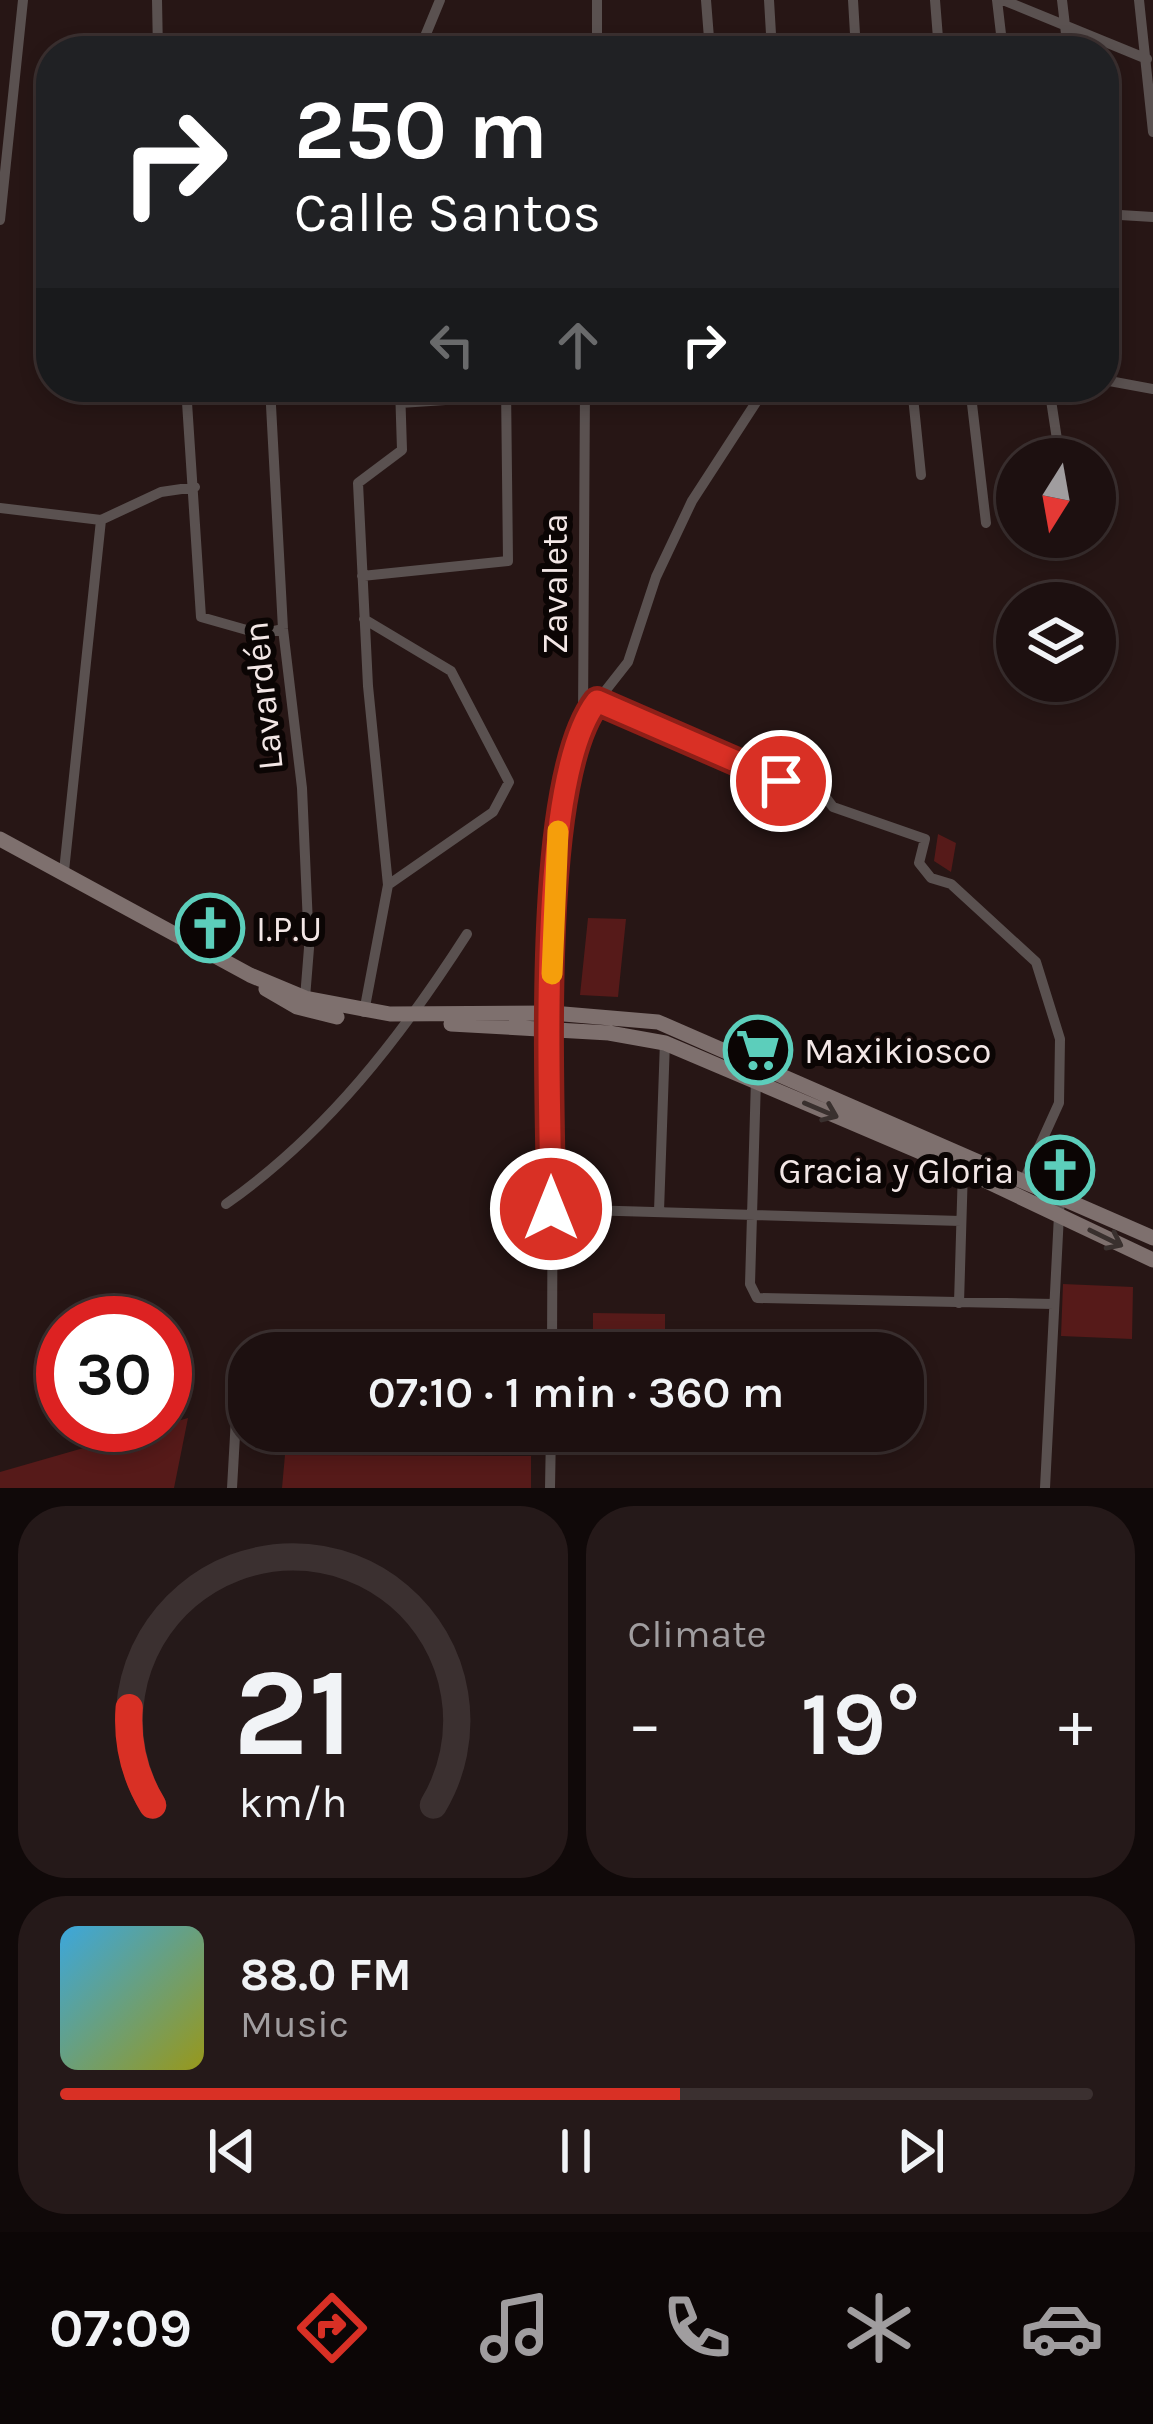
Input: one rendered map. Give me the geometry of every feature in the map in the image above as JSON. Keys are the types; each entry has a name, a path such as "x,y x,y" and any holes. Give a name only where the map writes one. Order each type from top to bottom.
{"main road":[{"path":"0,839 250,975 305,998 412,1019"},
{"path":"250,975 268,991 311,1012 412,1019 631,1017 1153,1259"},
{"path":"756,1073 964,1152 1153,1238"}],"street":[{"path":"0,220 23,0"},
{"path":"157,0 158,36"},
{"path":"425,36 440,0"},
{"path":"597,0 597,36"},
{"path":"706,0 709,36"},
{"path":"769,0 771,36"},
{"path":"853,0 855,36"},
{"path":"935,0 938,36"},
{"path":"1002,36 1000,0 1093,36"},
{"path":"1061,0 1066,36"},
{"path":"1139,0 1150,58 1153,132"},
{"path":"1119,46 1150,58"},
{"path":"1119,215 1153,217"},
{"path":"1119,383 1153,389"},
{"path":"187,402 201,616 261,634 283,629"},
{"name":"Lavardén","path":"271,402 283,629 302,788 309,970 305,998"},
{"path":"364,1012 388,885 364,619 358,483 402,450 400,403 410,402"},
{"path":"362,576 508,561 506,402"},
{"name":"Zavaleta","path":"551,1332 554,849 584,718 585,402"},
{"path":"584,718 628,662 656,577 692,501 756,402"},
{"path":"914,402 921,475"},
{"path":"972,402 986,523"},
{"path":"1051,402 1057,438"},
{"path":"0,508 101,520 161,491 195,487"},
{"path":"64,871 101,520"},
{"path":"364,619 451,670 508,782 493,812 388,885"},
{"path":"597,701 781,781 821,791 833,807 925,839 919,863 931,878 950,884 1036,962 1060,1039 1059,1103 1025,1178"},
{"path":"226,1204 293,1152 412,1019 467,934"},
{"path":"659,1211 665,1034"},
{"path":"756,1073 750,1288 761,1300 1054,1304"},
{"path":"959,1303 964,1152"},
{"path":"1045,1488 1060,1195"},
{"path":"551,1209 750,1219 962,1221"},
{"path":"232,1488 234,1452"},
{"path":"550,1488 551,1452"}],"shaded area":[{"path":"938,834 956,843 951,872 934,861"},
{"path":"588,918 626,919 618,997 580,995"},
{"path":"1063,1284 1133,1287 1132,1339 1061,1336"},
{"path":"593,1313 665,1314 665,1332 593,1332"},
{"path":"70,1452 181,1452 174,1488 0,1488 0,1472"},
{"path":"285,1455 531,1456 531,1488 282,1488"}],"slow traffic":[{"path":"552,974 558,831"}],"place":[{"name":"I.P.U","path":"210,928"},
{"name":"Maxikiosco","path":"758,1050"},
{"name":"Gracia y Gloria","path":"1060,1170"}],"route":[{"path":"551,1209 554,849 584,718 597,701 689,737 781,781"}]}
